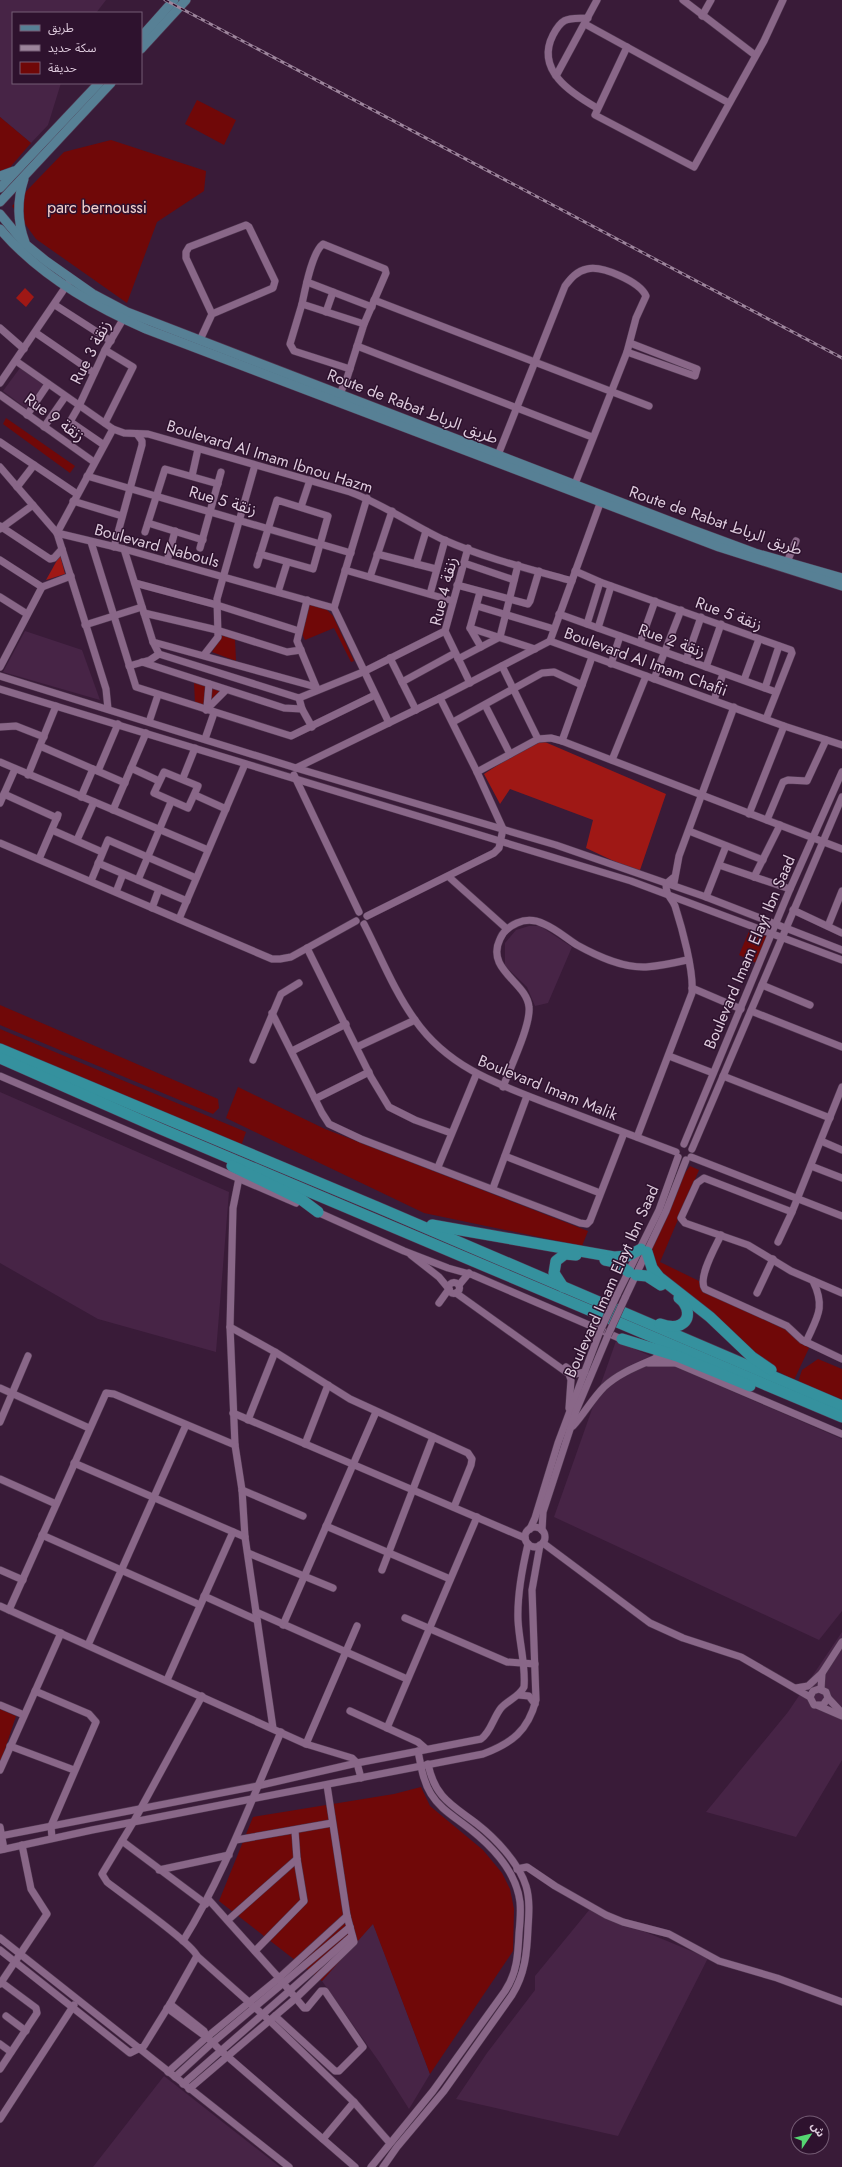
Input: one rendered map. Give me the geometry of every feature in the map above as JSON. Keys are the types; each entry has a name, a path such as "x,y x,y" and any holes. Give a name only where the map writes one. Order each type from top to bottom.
{"highway":[{"path":"0,1048 842,1406"},
{"path":"0,1058 161,1129 842,1417"},
{"path":"161,1129 200,1152 302,1200 318,1212"},
{"path":"377,1207 441,1228 614,1257 628,1256 644,1251 652,1268 659,1277 710,1317 752,1357 798,1387"},
{"path":"562,1286 554,1272 554,1267 560,1257 565,1254 610,1261 632,1274 652,1278 682,1300 687,1306 688,1314 680,1325 673,1327 643,1321"},
{"path":"622,1339 677,1356 767,1392 778,1390"}],"main road":[{"path":"142,36 174,0"},
{"path":"142,48 186,0"},
{"path":"0,188 98,84"},
{"path":"0,202 110,84"},
{"path":"0,176 7,175 20,167"},
{"path":"25,176 18,206 20,226 27,246"},
{"name":"Route de Rabat طريق الرباط","path":"0,214 27,246 69,283"},
{"name":"Route de Rabat طريق الرباط","path":"0,229 29,257 69,283 125,316 753,559 842,586"},
{"name":"Route de Rabat طريق الرباط","path":"125,316 200,340 338,398 575,484 601,500 755,553 842,578"}],"street":[{"path":"556,76 598,0"},
{"path":"683,0 755,55"},
{"path":"702,16 711,0"},
{"path":"627,47 597,108 595,114 597,118 692,167 696,166 783,0"},
{"path":"597,108 568,90 556,76 547,51 548,44 559,24 565,20 586,21 627,47 729,103"},
{"path":"200,340 212,314 273,288 275,284 275,281 249,227 246,225 189,248 186,252 186,258 212,314"},
{"path":"338,398 350,370 364,324 386,273 385,269 325,243 319,247 307,282 290,344 294,351 350,370"},
{"path":"498,455 534,362 566,286 578,273 585,269 601,269 632,282 644,291 646,296 636,318 627,352 592,437 575,484"},
{"path":"307,282 333,292 373,303 650,406"},
{"path":"0,383 69,283"},
{"path":"326,312 333,292"},
{"path":"302,304 364,324"},
{"path":"55,305 111,342"},
{"name":"Rue 3 زنقة","path":"104,445 72,423 71,420 80,406 105,350 125,316"},
{"path":"0,328 24,349"},
{"path":"36,332 94,373"},
{"path":"627,352 695,376 697,369 630,343"},
{"path":"357,346 592,437"},
{"path":"105,350 133,367 105,423"},
{"path":"665,366 668,358"},
{"name":"Boulevard Al Imam Ibnou Hazm","path":"16,361 113,429 124,433 148,434 310,480 367,498 445,540 539,572 572,581"},
{"path":"26,414 48,384"},
{"name":"Rue 9 زنقة","path":"0,395 94,462"},
{"path":"44,427 66,397"},
{"path":"57,533 113,429"},
{"path":"114,547 143,443 137,434"},
{"path":"0,442 77,494"},
{"path":"192,476 198,449"},
{"path":"17,487 34,465"},
{"path":"204,655 218,637 217,605 222,576 254,465"},
{"path":"0,467 57,533 106,689 108,709"},
{"path":"145,532 165,469 218,484"},
{"path":"200,548 221,472"},
{"name":"Rue 5 زنقة","path":"87,476 239,519 351,553"},
{"path":"301,507 310,480"},
{"path":"367,498 334,608 363,672 389,723"},
{"path":"257,565 260,554 268,528 277,500 328,516 313,569 260,554"},
{"path":"550,641 601,500"},
{"path":"73,501 122,516"},
{"path":"33,505 1,528 50,558 54,558 62,549"},
{"path":"370,577 392,511"},
{"path":"148,523 202,540"},
{"path":"416,564 426,531"},
{"path":"168,561 176,532"},
{"name":"Boulevard Nabouls","path":"57,533 124,549 334,608"},
{"path":"430,594 445,540"},
{"path":"787,562 796,541"},
{"path":"91,542 136,688 292,736 375,695"},
{"name":"Rue 4 زنقة","path":"468,548 445,630 470,683"},
{"path":"124,549 153,642 159,654"},
{"path":"377,554 436,569"},
{"path":"0,560 42,587"},
{"path":"278,592 287,562"},
{"path":"464,563 514,580"},
{"path":"402,682 500,637 518,565"},
{"path":"345,570 453,601"},
{"name":"Rue 5 زنقة","path":"575,571 600,582 721,624 790,650 792,654 776,692"},
{"path":"457,585 528,604 530,602 539,572"},
{"path":"0,667 42,587 71,576"},
{"path":"587,624 600,582"},
{"path":"135,583 217,605 299,631"},
{"path":"598,628 612,586"},
{"path":"480,592 470,628 481,647"},
{"path":"0,597 27,614"},
{"path":"307,600 297,641 317,689"},
{"path":"640,644 655,601"},
{"path":"476,606 554,629"},
{"path":"85,625 114,616 143,610 217,630 287,652 301,650"},
{"path":"654,679 681,610"},
{"name":"Rue 2 زنقة","path":"559,614 776,692"},
{"path":"686,660 701,617"},
{"path":"706,667 721,624"},
{"path":"470,628 535,649"},
{"path":"129,666 159,654 299,698 317,689 363,672 445,630"},
{"path":"611,664 620,636"},
{"path":"744,680 759,639"},
{"name":"Boulevard Al Imam Chafii","path":"296,768 416,710 550,641 784,726 842,745"},
{"path":"153,642 204,655 317,689"},
{"path":"765,688 779,646"},
{"path":"562,741 592,657"},
{"path":"390,658 416,710"},
{"path":"142,662 284,708 302,709"},
{"path":"502,666 538,739"},
{"path":"453,722 542,673 554,672 582,685"},
{"path":"714,700 724,674"},
{"path":"0,676 296,768 519,834 706,897 842,950"},
{"path":"612,760 646,676"},
{"path":"207,709 209,684"},
{"path":"0,689 245,764 294,777 666,893 674,900 773,933 782,938 842,960"},
{"path":"207,709 226,690"},
{"path":"766,719 776,692"},
{"path":"149,722 158,695"},
{"path":"299,698 302,709 312,727"},
{"path":"367,916 449,877 494,853 497,851 501,842 503,829 453,722 440,698"},
{"path":"485,705 510,754"},
{"path":"28,774 56,706"},
{"path":"637,1137 669,1056 690,999 692,988 674,900 675,886 673,878 679,856 734,707"},
{"path":"205,739 214,713"},
{"path":"81,797 118,724"},
{"path":"0,727 16,726 44,737"},
{"path":"749,814 784,726"},
{"path":"113,810 146,733"},
{"path":"477,772 538,739 551,738 842,849"},
{"path":"767,820 783,782 788,780 807,780 826,740"},
{"path":"40,746 125,783"},
{"path":"182,778 195,748"},
{"path":"0,762 208,850"},
{"path":"179,919 245,764"},
{"path":"131,768 159,781"},
{"path":"296,768 294,777 359,912 362,912 367,916"},
{"path":"15,769 2,797 58,816 39,859"},
{"path":"164,772 182,778 198,786 188,808 171,802 154,793 159,781 164,772"},
{"name":"Boulevard Imam Elayt Ibn Saad","path":"684,1144 790,889 842,772"},
{"path":"195,795 226,809"},
{"name":"Boulevard Imam Elayt Ibn Saad","path":"530,1529 535,1518 569,1414 600,1331 617,1295 632,1274 644,1251 688,1159 842,797"},
{"path":"77,840 94,802"},
{"path":"138,880 171,802"},
{"path":"754,877 780,825"},
{"path":"52,830 102,852"},
{"path":"689,831 763,860"},
{"path":"515,846 519,834"},
{"path":"90,881 108,840 196,878"},
{"path":"0,843 272,959 291,957 356,921 364,924 367,920 367,916"},
{"path":"706,897 726,846"},
{"path":"98,863 187,901"},
{"path":"718,865 790,889"},
{"path":"116,892 123,874"},
{"path":"449,877 507,929"},
{"path":"666,893 666,884 673,878"},
{"path":"152,908 159,889"},
{"path":"828,926 842,891"},
{"path":"793,910 842,933"},
{"path":"356,921 356,916 359,912"},
{"path":"503,1087 528,1020 529,1007 524,994 506,974 498,958 498,942 507,929 523,921 542,923 597,955 633,966 644,967 687,960"},
{"name":"Boulevard Imam Malik","path":"364,924 401,998 414,1020 444,1051 476,1075 503,1087 637,1137 688,1159"},
{"path":"307,948 369,1072 389,1107 415,1120 451,1133"},
{"path":"253,1060 281,994 299,983"},
{"path":"762,985 810,1005"},
{"path":"692,988 741,1009"},
{"path":"751,1011 842,1047"},
{"path":"272,1013 326,1120 333,1126 584,1224 590,1221 624,1133"},
{"path":"357,1047 414,1020"},
{"path":"292,1051 346,1024"},
{"path":"669,1056 713,1074"},
{"path":"315,1099 369,1072"},
{"path":"438,1167 476,1075"},
{"path":"0,1076 404,1250 448,1268 469,1273 842,1434"},
{"path":"723,1076 830,1118"},
{"path":"778,1242 798,1200 842,1087"},
{"path":"493,1188 527,1096"},
{"path":"821,1141 842,1150"},
{"path":"677,1155 679,1146 684,1144 692,1149"},
{"name":"Boulevard Imam Elayt Ibn Saad","path":"644,1251 677,1155"},
{"path":"505,1156 600,1193"},
{"path":"688,1159 842,1216"},
{"path":"811,1166 842,1178"},
{"path":"239,1178 233,1208 230,1327 233,1414 235,1445 242,1490 245,1537 273,1728"},
{"path":"792,1212 708,1178 702,1178 697,1183 681,1218 685,1223 721,1234 756,1249 786,1268 842,1293"},
{"path":"721,1234 703,1275 702,1281 704,1289 787,1326 806,1342 842,1359"},
{"path":"404,1250 445,1278 453,1289 569,1374 571,1380 569,1414"},
{"path":"757,1293 773,1259"},
{"path":"441,1304 469,1273"},
{"name":"Boulevard Imam Elayt Ibn Saad","path":"542,1530 543,1512 570,1430 608,1335 625,1298 632,1274"},
{"path":"806,1342 820,1309 819,1294 813,1281"},
{"path":"453,1289 572,1372 578,1374 585,1372"},
{"path":"230,1327 275,1352 342,1395 376,1412 464,1450 472,1458 471,1465 454,1507"},
{"path":"248,1420 275,1352"},
{"path":"0,1422 28,1356"},
{"path":"570,1430 603,1388 626,1372 661,1356"},
{"path":"644,1364 675,1363"},
{"path":"305,1444 328,1385"},
{"path":"0,1388 89,1428"},
{"path":"9,1610 89,1428 107,1392 235,1445"},
{"path":"283,1624 376,1412"},
{"path":"233,1414 477,1517 527,1541 534,1547 542,1544"},
{"path":"88,1645 186,1425"},
{"path":"382,1570 433,1437"},
{"path":"74,1462 245,1537"},
{"path":"0,1479 56,1504"},
{"path":"242,1490 303,1516"},
{"path":"387,1728 477,1517"},
{"path":"326,1526 450,1579"},
{"path":"0,1827 2,1850 134,1821 251,1800 483,1754 506,1745 522,1730 535,1704 537,1690 532,1619 532,1590 545,1536 542,1530 536,1527 530,1529 521,1576 518,1620 524,1687 519,1695 502,1707 496,1715 487,1734 481,1739 357,1763 257,1786 1,1836"},
{"path":"167,1680 233,1532"},
{"path":"42,1535 200,1605"},
{"path":"542,1544 650,1623 678,1636 741,1657 810,1697 814,1705 842,1715"},
{"path":"248,1553 333,1588"},
{"path":"0,1570 22,1580"},
{"path":"204,1596 257,1620"},
{"path":"0,1606 306,1744 348,1757 357,1763 361,1778"},
{"path":"256,1612 347,1651 407,1679"},
{"path":"405,1618 501,1660 523,1664 535,1664"},
{"path":"306,1744 357,1626"},
{"path":"0,1770 61,1633"},
{"path":"796,1688 808,1686 822,1673 842,1642"},
{"path":"821,1689 822,1673"},
{"path":"810,1697 813,1691 821,1689 826,1692 828,1698 842,1715"},
{"path":"35,1691 88,1714 96,1720 51,1826 52,1838"},
{"path":"519,1695 529,1696 535,1704"},
{"path":"122,1841 159,1870 207,1902 228,1920 290,1990 303,2008 306,2008 321,1991 325,1991 362,2044 362,2048 339,2071 334,2071 272,2018 263,2014 252,2005 197,1956 183,1941 103,1879 102,1874 134,1821 202,1696"},
{"path":"819,1706 826,1702 828,1698"},
{"path":"0,1705 24,1716"},
{"path":"350,1712 418,1742 426,1749"},
{"path":"183,1941 207,1902 236,1840 251,1800 281,1732"},
{"path":"10,1746 74,1770"},
{"path":"371,2167 433,2091 505,1991 512,1979 518,1962 521,1905 516,1886 507,1868 499,1857 434,1800 424,1782 418,1751"},
{"path":"383,2167 397,2147 444,2091 512,1995 523,1974 528,1947 528,1893 518,1869 488,1834 453,1808 443,1798 433,1781 428,1764"},
{"path":"190,2089 296,1998 354,1942 347,1916 327,1785"},
{"path":"236,1840 295,1831 332,1823"},
{"path":"255,1951 304,1901 297,1859 295,1831"},
{"path":"0,2069 37,2015 37,2009 1,1983 47,1914 31,1889 22,1845"},
{"path":"159,1870 229,1855"},
{"path":"228,1920 297,1859"},
{"path":"518,1869 523,1866 527,1867 554,1886 606,1915 623,1922 669,1934 719,1961 777,1978 842,2002"},
{"path":"282,1981 347,1916"},
{"path":"168,2072 350,1927"},
{"path":"183,2084 220,2050 352,1936"},
{"path":"0,1938 289,2167"},
{"path":"0,1950 130,2053 144,2046 169,2006 197,1956"},
{"path":"505,1991 512,1995"},
{"path":"0,2119 77,2000"},
{"path":"169,2006 355,2167"},
{"path":"6,2016 26,2031"},
{"path":"272,2018 354,2102 390,2142"},
{"path":"175,2077 209,2040"},
{"path":"0,2044 11,2052"},
{"path":"323,2139 354,2102"}],"shaded area":[{"path":"0,0 106,0 97,12 12,12 12,84 61,84 48,125 31,143 0,117"},
{"path":"25,288 34,297 26,307 16,298"},
{"path":"20,368 44,385 27,409 3,391"},
{"path":"60,555 65,574 46,580"},
{"path":"25,631 82,650 100,700 3,672"},
{"path":"538,739 666,794 639,873 586,848 593,820 510,789 500,804 484,774"},
{"path":"529,926 540,926 572,947 548,1003 535,1006 527,987 505,966 505,943 516,930"},
{"path":"0,1092 229,1192 216,1352 98,1319 0,1263"},
{"path":"616,1341 842,1439 842,1611 819,1640 554,1517"},
{"path":"842,1632 842,1760 796,1837 706,1812 788,1712"},
{"path":"590,1909 708,1958 618,2136 456,2099 487,2053 535,1990 535,1976"},
{"path":"373,1923 430,2074 409,2109 380,2063 322,1981"},
{"path":"164,2076 280,2167 93,2167"}],"green space":[{"path":"197,100 236,120 224,145 185,124"},
{"path":"0,117 31,143 0,179"},
{"name":"parc bernoussi","path":"111,140 206,171 204,191 157,222 127,303 36,239 12,206 64,152"},
{"path":"6,418 75,466 70,473 3,424"},
{"path":"309,604 325,608 333,616 354,661 351,662 334,628 305,640 302,634"},
{"path":"222,635 235,639 236,661 212,652"},
{"path":"194,682 226,693 211,709 195,703"},
{"path":"750,929 767,937 756,963 739,955"},
{"path":"0,1005 218,1099 219,1108 213,1114 0,1025"},
{"path":"0,1029 246,1132 241,1146 0,1045"},
{"path":"238,1087 325,1129 588,1231 582,1246 424,1213 226,1118"},
{"path":"690,1166 699,1170 660,1262 699,1281 701,1290 793,1333 796,1339 809,1348 794,1380 770,1367 654,1274 648,1256 680,1180"},
{"path":"818,1359 842,1369 842,1402 798,1382 802,1370"},
{"path":"0,1709 16,1716 0,1764"},
{"path":"421,1787 430,1806 483,1850 502,1873 510,1889 514,1909 513,1951 430,2074 373,1924 322,1981 219,1901 253,1817 394,1794"}],"railway":[{"path":"165,0 842,358"}]}
